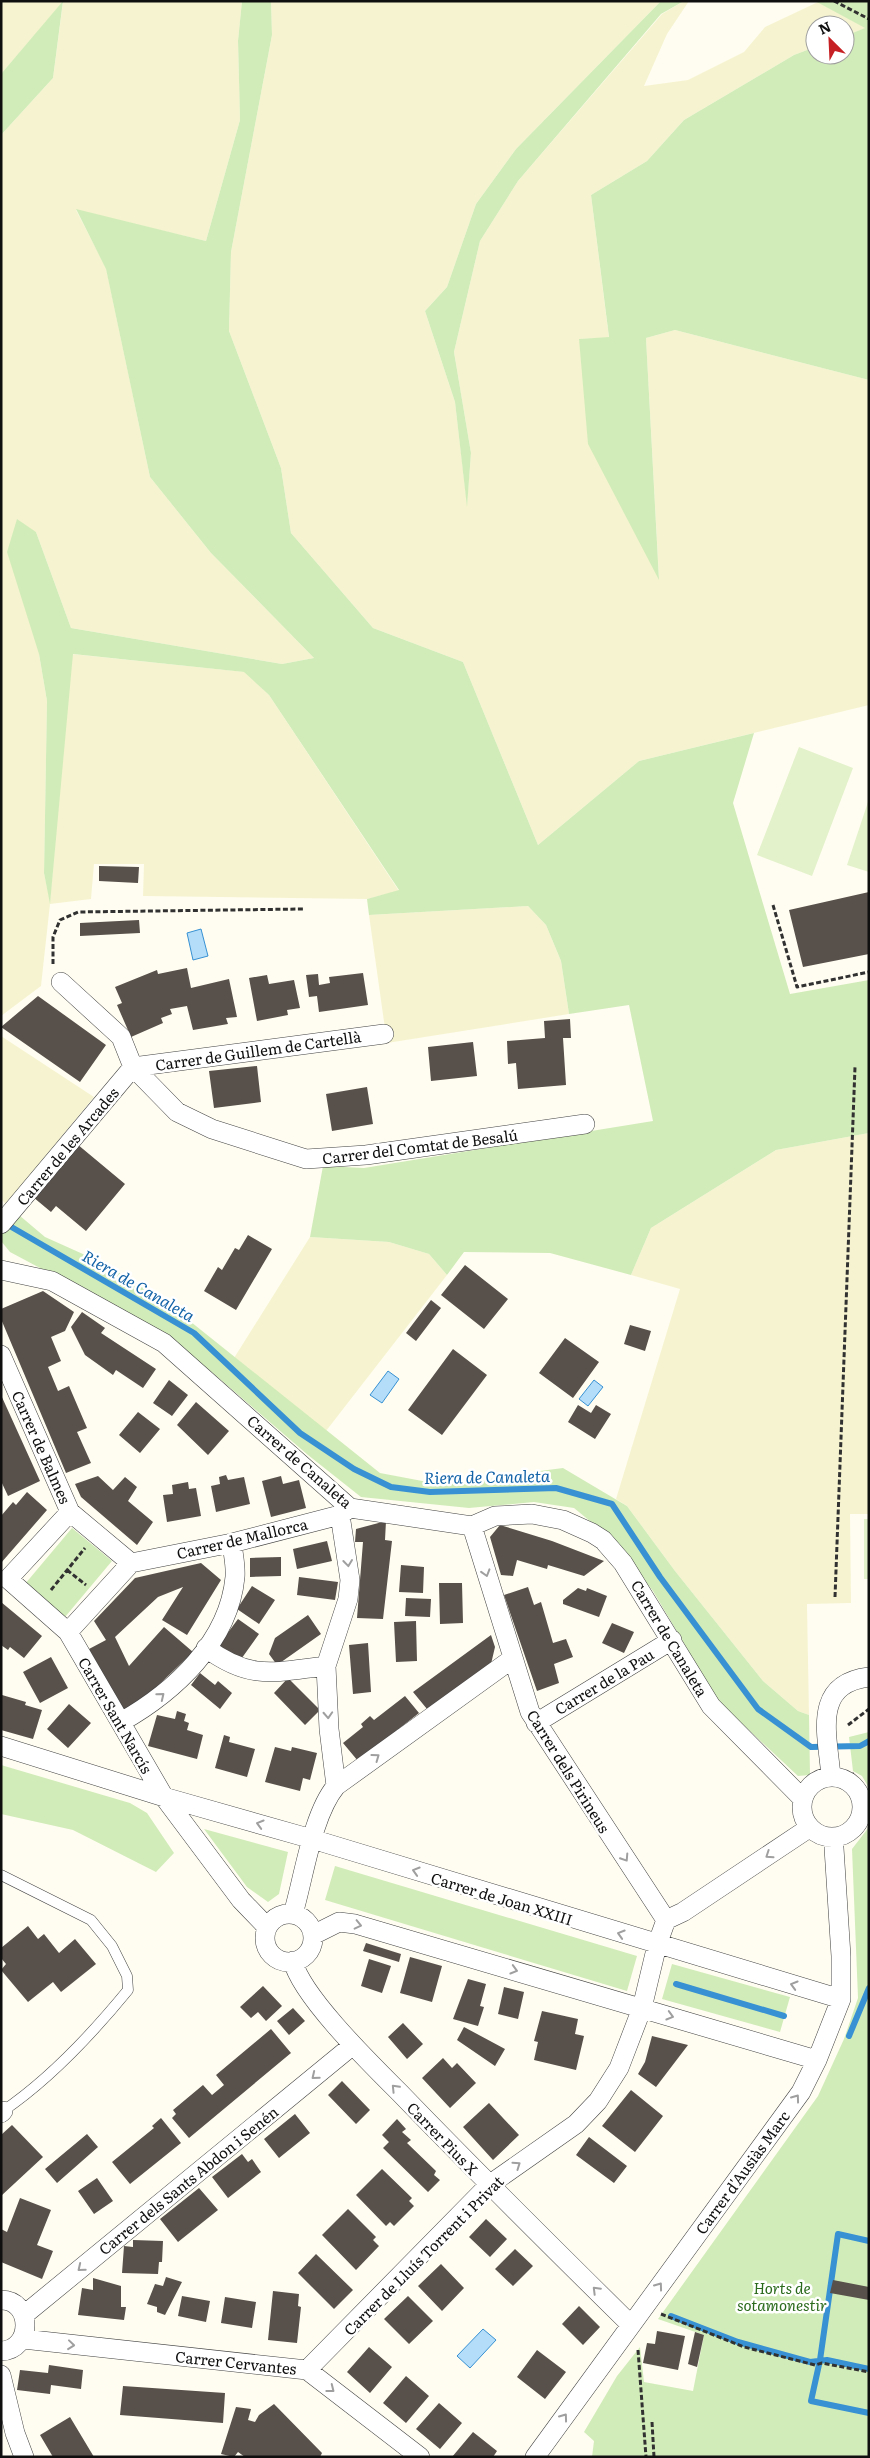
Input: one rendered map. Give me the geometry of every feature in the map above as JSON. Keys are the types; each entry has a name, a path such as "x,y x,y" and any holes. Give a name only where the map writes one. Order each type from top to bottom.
{"street":[{"path":"61,982 121,1037 133,1067"},
{"name":"Carrer de Guillem de Cartellà","path":"133,1067 384,1034"},
{"name":"Carrer del Comtat de Besalú","path":"133,1067 177,1112 212,1129 306,1159 366,1156 585,1124"},
{"name":"Carrer de les Arcades","path":"1,1224 133,1067"},
{"name":"Carrer de Canaleta","path":"1,1270 52,1280 164,1343 302,1463 345,1511 472,1526 495,1516 532,1514 563,1520 603,1540 623,1563 712,1706 803,1799"},
{"name":"Carrer de Balmes","path":"1,1355 70,1512"},
{"path":"336,1786 329,1730 326,1666 348,1599 350,1580 345,1511"},
{"name":"Carrer de Mallorca","path":"131,1563 232,1543 345,1511"},
{"path":"5,1579 70,1512 97,1534 131,1563 68,1632"},
{"name":"Carrer dels Pirineus","path":"472,1526 530,1712 666,1920"},
{"path":"120,1722 146,1708 175,1685 206,1648 222,1625 231,1599 235,1576 232,1543"},
{"name":"Carrer Sant Narcís","path":"5,1579 68,1632 164,1797"},
{"name":"Carrer de la Pau","path":"536,1723 672,1640"},
{"path":"206,1648 226,1663 247,1671 277,1672 326,1666"},
{"path":"293,1914 312,1839 324,1804 336,1786 512,1659"},
{"path":"831,1777 827,1705 833,1693 848,1682 869,1677"},
{"name":"Carrer de Joan XXIII","path":"1,1746 164,1797 312,1839 657,1945 841,1999"},
{"path":"657,1945 666,1920 823,1837 847,1834 859,1821 862,1804 860,1795 848,1782 831,1777 814,1784 803,1799 803,1814 823,1837"},
{"path":"164,1797 241,1900 267,1927"},
{"name":"Carrer d'Ausiàs Marc","path":"535,2457 630,2324 801,2092 817,2060 841,1999 841,1956 823,1837"},
{"path":"293,1914 304,1919 310,1926 313,1935 312,1944 308,1953 301,1959 293,1962 282,1961 274,1957 267,1950 264,1940 267,1927 277,1917 293,1914"},
{"path":"313,1935 339,1922 354,1924 817,2060"},
{"name":"Carrer de Lluís Torrent i Privat","path":"307,2370 489,2185 576,2124 598,2101 619,2068 642,2008 657,1945"},
{"name":"Carrer Pius X","path":"293,1962 295,1971 303,1984 353,2045 489,2185 630,2324"},
{"name":"Carrer dels Sants Abdon i Senén","path":"24,2315 353,2045"},
{"path":"1,2300 16,2304 24,2315 26,2325 23,2339 16,2346 1,2351"},
{"name":"Carrer Cervantes","path":"23,2339 307,2370 420,2457"},
{"path":"1,2375 15,2432 24,2457"}],"lane":[{"path":"1,1875 91,1920 112,1946 127,1976 128,1990 98,2026 22,2098 2,2112"}],"path":[{"path":"834,1 869,19"},
{"path":"773,905 797,987 869,972"},
{"path":"61,982 53,972 53,937 60,920 78,912 303,909"},
{"path":"836,1596 856,1067"},
{"path":"38,1605 97,1534"},
{"path":"844,1728 869,1708"},
{"path":"849,1767 869,1802"},
{"path":"646,2303 664,2317 744,2347 815,2365 822,2363 869,2372"},
{"path":"630,2324 637,2332 646,2457"},
{"path":"652,2422 654,2457"}],"shaded area":[{"path":"1,1 242,1 238,41 240,120 206,241 76,210 106,268 150,477 211,553 314,658 282,664 71,628 36,532 39,654 47,701 44,873 50,901 72,654 245,672 269,695 399,891 367,899 143,896 144,864 94,864 91,899 50,904 41,986 1,1016 1,135 53,78 63,2 1,74"},
{"path":"271,1 661,1 516,149 476,204 447,287 425,311 455,402 467,504 471,453 454,352 480,241 518,181 662,14 684,1 689,1 667,34 644,86 688,80 744,52 765,27 818,2 842,15 805,15 805,51 794,55 684,120 647,161 591,195 609,338 579,339 659,579 646,338 675,330 869,380 869,705 639,761 538,845 463,662 373,628 291,533 281,468 229,331 231,252 272,35"},
{"path":"855,22 866,28 855,32"},
{"path":"528,906 546,925 561,961 569,1014 387,1043 369,915"},
{"path":"1,1036 94,1097 6,1204 1,1199"},
{"path":"869,1133 869,1514 850,1514 851,1603 807,1604 809,1715 798,1711 763,1681 675,1571 627,1506 616,1499 680,1289 631,1275 651,1228 776,1150"},
{"path":"310,1237 389,1242 429,1254 447,1275 326,1431 234,1358"}],"green space":[{"path":"63,1 53,78 1,135 1,74"},
{"path":"242,1 271,1 272,35 231,252 229,331 281,468 291,533 373,628 463,662 538,845 639,761 754,733 733,803 790,994 869,980 869,1133 776,1150 651,1228 631,1275 550,1253 464,1252 447,1275 429,1254 389,1242 310,1237 323,1166 364,1168 653,1121 629,1005 569,1014 561,961 546,925 528,906 369,915 367,899 399,890 269,695 244,672 73,654 50,904 44,873 47,701 39,654 7,552 17,519 36,532 71,628 282,664 314,658 211,553 150,477 106,269 76,209 206,241 240,120 238,41"},
{"path":"661,1 684,1 661,14 518,181 480,241 454,352 471,453 467,507 455,402 425,311 447,287 476,204 516,149"},
{"path":"815,1 869,1 869,380 675,330 646,338 659,580 588,444 579,339 609,337 591,195 647,161 684,120 794,55 805,51 805,65 855,65 855,32 865,28 855,23 855,15 841,15"},
{"path":"799,747 853,768 812,876 757,855"},
{"path":"869,799 869,872 847,865"},
{"path":"6,1204 45,1237 103,1263 161,1298 380,1473 433,1483 468,1484 509,1475 563,1468 627,1506 675,1571 763,1681 798,1711 809,1715 810,1775 798,1776 718,1701 653,1591 613,1540 574,1508 534,1502 469,1508 361,1497 308,1455 214,1374 158,1331 10,1252 1,1241 1,1208"},
{"path":"864,1519 869,1519 869,1579 864,1579"},
{"path":"72,1528 112,1561 65,1617 25,1584"},
{"path":"869,1732 869,1788 862,1776 853,1771 849,1737"},
{"path":"1,1765 130,1803 147,1813 174,1853 156,1872 73,1830 1,1814"},
{"name":"Horts de sotamonestir","path":"869,1827 869,2457 592,2457 594,2441 584,2432 617,2376 640,2347 644,2382 693,2391 704,2335 658,2319 818,2096 844,2039 858,1998 852,1849"},
{"path":"204,1829 288,1852 279,1894 268,1902 247,1887"},
{"path":"335,1866 637,1956 627,1991 325,1900"},
{"path":"672,1964 790,1997 780,2032 662,1999"}],"water":[{"path":"201,929 208,956 193,960 187,933"},
{"path":"388,1371 399,1379 382,1403 370,1395"},
{"path":"594,1380 603,1387 588,1406 579,1399"},
{"path":"483,2329 496,2340 470,2368 457,2356"}],"building":[{"path":"99,866 139,867 138,883 99,881"},
{"path":"869,892 869,954 803,967 789,910"},
{"path":"139,920 140,933 80,936 80,923"},
{"path":"187,968 191,988 229,979 237,1017 226,1018 228,1024 193,1030 187,1006 170,1009 172,1014 161,1018 163,1023 131,1037 117,1005 122,1003 115,987 157,970 158,974"},
{"path":"363,973 368,1005 319,1012 317,996 309,997 306,975 318,974 319,985 330,983 329,977"},
{"path":"267,975 269,984 294,980 300,1008 287,1010 288,1015 257,1021 249,978"},
{"path":"38,996 106,1045 80,1082 1,1027"},
{"path":"570,1019 571,1038 563,1038 566,1085 518,1089 516,1063 508,1064 507,1041 545,1038 544,1021"},
{"path":"473,1042 477,1076 431,1081 428,1047"},
{"path":"257,1066 261,1102 214,1108 209,1071"},
{"path":"367,1087 373,1124 332,1131 326,1094"},
{"path":"77,1144 125,1184 86,1231 56,1206 51,1212 33,1197"},
{"path":"248,1235 272,1249 236,1310 204,1291 218,1267 222,1270 235,1248 239,1250"},
{"path":"465,1265 508,1299 484,1329 441,1295"},
{"path":"43,1291 74,1312 65,1331 51,1337 61,1361 48,1367 58,1391 69,1386 87,1428 77,1432 91,1463 66,1473 1,1319 1,1309"},
{"path":"431,1300 441,1308 416,1341 406,1333"},
{"path":"82,1312 105,1328 101,1333 156,1369 143,1388 116,1370 113,1375 85,1355 71,1327"},
{"path":"630,1325 651,1331 645,1351 624,1344"},
{"path":"565,1338 599,1362 573,1398 539,1373"},
{"path":"453,1349 487,1375 442,1435 408,1410"},
{"path":"169,1380 188,1395 172,1416 153,1403"},
{"path":"1,1395 40,1481 8,1496 1,1481"},
{"path":"196,1402 229,1431 208,1455 177,1425"},
{"path":"578,1405 591,1413 596,1405 611,1414 595,1439 568,1422"},
{"path":"138,1412 160,1429 140,1453 119,1435"},
{"path":"226,1475 228,1480 244,1477 250,1504 216,1512 211,1486 220,1484 219,1477"},
{"path":"98,1476 113,1490 125,1477 137,1487 128,1501 153,1522 137,1545 81,1497 75,1484"},
{"path":"281,1476 283,1484 299,1480 306,1508 271,1517 262,1481"},
{"path":"188,1482 189,1489 196,1488 201,1516 167,1522 163,1495 173,1494 172,1485"},
{"path":"27,1492 47,1510 1,1563 1,1516 13,1502 16,1505"},
{"path":"386,1521 385,1540 392,1541 383,1619 357,1618 363,1542 355,1542 356,1529"},
{"path":"500,1525 552,1541 604,1561 584,1576 548,1565 547,1569 517,1560 513,1576 501,1575 490,1537"},
{"path":"327,1541 332,1561 297,1569 293,1549"},
{"path":"281,1557 281,1576 250,1577 250,1558"},
{"path":"201,1563 221,1580 187,1635 162,1620 183,1587 158,1597 115,1637 129,1666 164,1627 193,1652 146,1697 123,1710 89,1649 106,1640 94,1621 135,1578"},
{"path":"401,1565 424,1567 423,1593 399,1592"},
{"path":"299,1577 338,1582 335,1600 297,1595"},
{"path":"439,1583 462,1583 463,1623 440,1624"},
{"path":"252,1586 275,1600 259,1624 237,1609"},
{"path":"528,1587 534,1605 541,1602 553,1643 566,1639 573,1657 554,1664 559,1683 537,1691 504,1595"},
{"path":"578,1588 586,1591 587,1588 607,1596 599,1617 563,1604 563,1600"},
{"path":"406,1598 431,1599 430,1617 405,1616"},
{"path":"1,1602 42,1636 24,1658 10,1647 8,1650 1,1645"},
{"path":"308,1615 321,1634 277,1665 269,1654 275,1638"},
{"path":"238,1619 259,1634 239,1662 218,1646"},
{"path":"416,1621 417,1661 396,1662 394,1622"},
{"path":"612,1623 634,1632 624,1653 602,1643"},
{"path":"491,1635 495,1647 491,1664 427,1709 413,1692"},
{"path":"368,1643 371,1692 353,1694 349,1645"},
{"path":"51,1657 68,1688 40,1703 23,1672"},
{"path":"200,1673 215,1685 218,1681 232,1693 220,1709 191,1685"},
{"path":"288,1678 320,1710 305,1725 274,1693"},
{"path":"2,1695 26,1702 25,1705 42,1710 33,1739 1,1730"},
{"path":"405,1696 419,1713 358,1761 343,1743 363,1727 361,1724 370,1716 374,1720"},
{"path":"69,1704 91,1723 68,1748 47,1729"},
{"path":"177,1711 186,1714 184,1721 189,1723 187,1730 203,1735 197,1759 148,1746 157,1715 175,1719"},
{"path":"224,1735 230,1737 229,1742 255,1749 247,1777 215,1768"},
{"path":"275,1747 291,1751 292,1747 317,1753 310,1780 303,1778 300,1791 265,1782"},
{"path":"28,1926 38,1939 44,1934 59,1953 75,1939 96,1964 61,1992 53,1982 28,2002 1,1970 6,1964 1,1958 1,1948"},
{"path":"366,1943 401,1954 399,1962 363,1951"},
{"path":"410,1957 442,1966 432,2002 400,1993"},
{"path":"369,1959 391,1966 382,1993 361,1986"},
{"path":"468,1979 486,1984 480,2006 484,2007 478,2026 453,2019"},
{"path":"263,1986 282,2006 266,2021 258,2012 251,2018 240,2007"},
{"path":"504,1987 524,1992 518,2019 498,2014"},
{"path":"293,2008 305,2021 289,2035 277,2021"},
{"path":"542,2011 578,2019 575,2034 584,2036 576,2070 534,2060 538,2042 534,2041"},
{"path":"403,2023 423,2044 407,2059 388,2037"},
{"path":"464,2027 505,2049 495,2066 457,2040"},
{"path":"271,2029 291,2053 189,2138 172,2118 176,2114 173,2110 203,2085 212,2095 224,2085 216,2075"},
{"path":"652,2036 688,2045 656,2087 638,2074 645,2062"},
{"path":"443,2058 452,2068 457,2063 476,2083 450,2108 422,2078"},
{"path":"342,2081 370,2110 356,2124 328,2095"},
{"path":"631,2090 663,2116 635,2152 602,2126"},
{"path":"489,2103 519,2135 493,2160 463,2127"},
{"path":"295,2114 310,2133 279,2158 264,2139"},
{"path":"161,2118 181,2143 130,2184 112,2162 154,2128 152,2126"},
{"path":"397,2119 406,2129 402,2132 411,2140 407,2143 436,2171 434,2175 440,2180 428,2192 383,2148 389,2142 382,2135"},
{"path":"12,2125 43,2157 1,2196 1,2135"},
{"path":"87,2134 98,2147 57,2183 45,2169"},
{"path":"589,2137 627,2166 614,2183 576,2155"},
{"path":"242,2154 248,2162 252,2159 261,2172 228,2198 212,2177"},
{"path":"382,2169 412,2198 409,2201 414,2206 394,2226 390,2222 386,2226 356,2195"},
{"path":"97,2178 113,2201 94,2214 78,2191"},
{"path":"199,2188 218,2210 178,2242 160,2219"},
{"path":"20,2198 51,2210 37,2245 53,2251 42,2279 1,2262 1,2229 7,2232"},
{"path":"348,2209 376,2237 373,2240 379,2246 356,2270 322,2235"},
{"path":"486,2219 507,2239 490,2257 469,2237"},
{"path":"133,2240 163,2241 162,2262 159,2262 158,2274 122,2273 124,2246 133,2247"},
{"path":"515,2249 533,2266 513,2286 495,2269"},
{"path":"316,2254 353,2290 334,2309 298,2273"},
{"path":"441,2264 464,2288 442,2311 418,2286"},
{"path":"166,2277 182,2282 165,2315 157,2312 157,2307 147,2304 155,2284 163,2286"},
{"path":"93,2278 121,2286 121,2307 126,2307 124,2320 78,2315 82,2288 93,2290"},
{"path":"833,2280 869,2287 869,2300 830,2293"},
{"path":"273,2291 299,2294 298,2306 301,2307 297,2343 268,2340"},
{"path":"182,2296 210,2301 206,2322 178,2316"},
{"path":"408,2296 433,2321 409,2344 384,2319"},
{"path":"225,2297 256,2302 252,2328 221,2323"},
{"path":"579,2306 600,2327 583,2345 562,2324"},
{"path":"657,2331 685,2336 678,2370 643,2363 647,2343 655,2344"},
{"path":"695,2332 704,2335 697,2367 688,2364"},
{"path":"369,2347 392,2367 370,2393 347,2372"},
{"path":"537,2350 566,2372 545,2399 517,2377"},
{"path":"49,2365 83,2370 81,2389 51,2385 50,2394 17,2390 20,2370 48,2373"},
{"path":"406,2376 429,2396 406,2423 383,2403"},
{"path":"123,2386 225,2393 223,2423 120,2415"},
{"path":"439,2403 462,2423 440,2449 416,2429"},
{"path":"274,2404 322,2453 320,2457 245,2457 238,2452 234,2457 221,2454 236,2407 251,2409 248,2420 255,2422 259,2415"},
{"path":"70,2417 94,2457 53,2457 40,2435"},
{"path":"473,2432 497,2451 493,2457 452,2457"}],"waterway":[{"name":"Riera de Canaleta","path":"8,1225 194,1333 300,1433 354,1469 391,1487 430,1492 556,1488 612,1504 660,1577 758,1709 811,1747 860,1746 869,1741"},
{"path":"676,1984 784,2016"},
{"path":"849,2036 869,1988"},
{"path":"869,2241 838,2234 820,2360 811,2401 869,2413"},
{"path":"671,2316 738,2342 810,2362 827,2360 869,2369"}]}
